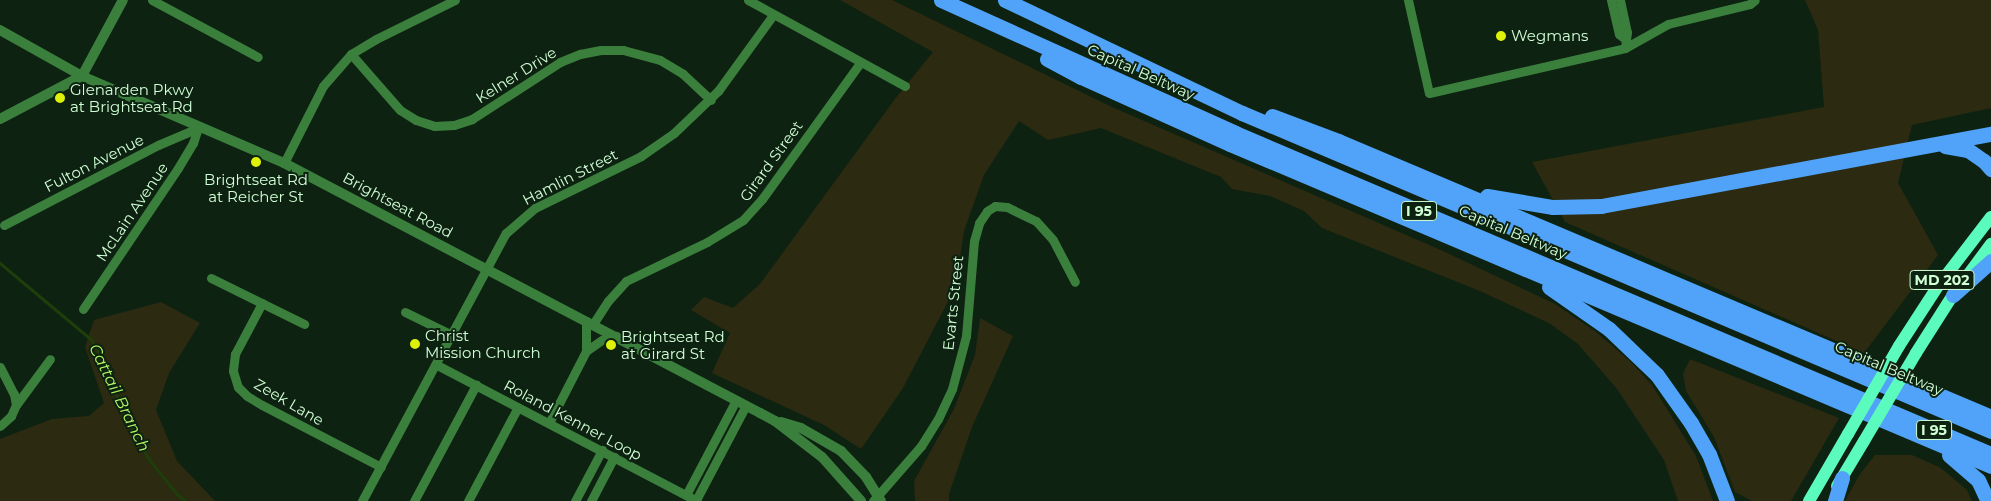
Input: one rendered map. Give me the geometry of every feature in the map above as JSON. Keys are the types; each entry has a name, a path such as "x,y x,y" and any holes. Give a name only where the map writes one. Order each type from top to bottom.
{"highway":[{"name":"Capital Beltway","path":"941,0 1235,133 1991,454"},
{"name":"Capital Beltway","path":"1005,0 1242,113 1991,430"},
{"path":"963,11 1090,81 1488,253 1991,466"},
{"path":"1163,74 1338,140 1991,417"},
{"path":"1433,181 1512,201 1577,207 1658,197 1991,134"},
{"path":"1893,153 1958,146 1976,154 1991,169"},
{"path":"1488,253 1583,309 1609,329 1656,375 1691,422 1709,454 1727,501"},
{"path":"1953,295 1991,261"},
{"path":"1947,398 1991,408"},
{"path":"1925,438 1968,469 1978,480 1988,501"},
{"path":"1835,501 1842,478"}],"main road":[{"name":"MD 202","path":"1809,501 1899,346 1938,286 1991,217"},
{"name":"MD 202","path":"1828,501 1916,353 1953,295 1991,244"}],"street":[{"path":"0,119 82,76 123,0"},
{"path":"152,0 258,57"},
{"path":"284,163 319,92 351,54 376,39 455,0"},
{"path":"748,0 904,86"},
{"path":"1408,0 1429,93 1625,43 1668,24 1750,4 1755,0"},
{"path":"1611,0 1619,34 1625,43"},
{"path":"1620,0 1627,32 1625,43"},
{"name":"Hamlin Street","path":"362,501 437,365 486,268 506,233 524,215 651,150 674,133 711,100 746,55 773,15"},
{"name":"Brightseat Road","path":"0,30 82,76 198,128 284,163 741,402 775,421 822,457 861,501"},
{"name":"Kelner Drive","path":"351,54 400,110 416,120 434,126 454,125 472,119 560,62 580,54 601,50 623,50 660,60 683,74 711,100"},
{"name":"Girard Street","path":"590,323 626,281 708,242 743,220 762,199 860,63"},
{"name":"Fulton Avenue","path":"4,225 150,149 198,128"},
{"name":"McLain Avenue","path":"84,309 178,168 198,128"},
{"name":"Evarts Street","path":"878,499 921,446 952,390 966,336 974,241 979,223 987,211 995,206 1007,207 1036,221 1053,240 1075,282"},
{"path":"211,278 304,324"},
{"name":"Zeek Lane","path":"262,303 235,354 233,371 238,387 247,396 262,405 381,467"},
{"path":"405,312 452,335"},
{"path":"549,422 586,351 590,323"},
{"path":"586,351 602,340 616,336"},
{"path":"0,426 11,416 16,404 50,359"},
{"name":"Roland Kenner Loop","path":"437,365 549,422 696,501"},
{"path":"0,367 14,394 16,404"},
{"path":"414,501 476,385"},
{"path":"686,495 741,402"},
{"path":"696,501 741,402"},
{"path":"468,501 518,407"},
{"name":"Brightseat Road","path":"775,421 801,428 841,451 866,477 878,499"},
{"path":"575,501 602,450"},
{"path":"591,501 614,457"}],"shaded area":[{"path":"840,0 892,0 1112,107 1443,251 1555,304 1596,332 1631,362 1652,385 1696,456 1713,501 1678,501 1664,460 1617,389 1578,344 1549,323 1480,291 1322,228 1304,211 1270,196 1232,189 1221,177 1101,128 1048,140 1019,121 984,175 964,231 956,286 903,388 861,449 824,425 712,373 730,333 691,310 704,297 733,308 760,284 895,99 933,52"},
{"path":"1805,0 1991,0 1991,108 1912,125 1898,183 1938,255 1864,353 1565,222 1532,162 1824,107 1818,30"},
{"path":"161,302 200,323 169,373 156,410 177,461 215,501 0,501 0,439 52,419 89,416 104,403 85,347 94,320"},
{"path":"980,318 1013,336 972,427 949,494 949,501 915,501 914,481 954,409 975,355"},
{"path":"1690,359 1839,418 1791,501 1752,501 1735,492 1714,437 1686,391 1683,374"},
{"path":"1875,455 1912,455 1941,468 1967,490 1972,501 1845,501 1860,474"}],"waterway":[{"name":"Cattail Branch","path":"0,263 92,340 105,363 123,412 149,459 177,494 186,501"}],"place":[{"name":"Wegmans","path":"1501,36"},
{"name":"Glenarden Pkwy at Brightseat Rd","path":"60,98"},
{"name":"Brightseat Rd at Reicher St","path":"256,162"},
{"name":"Christ Mission Church","path":"415,344"},
{"name":"Brightseat Rd at Girard St","path":"611,345"}]}
